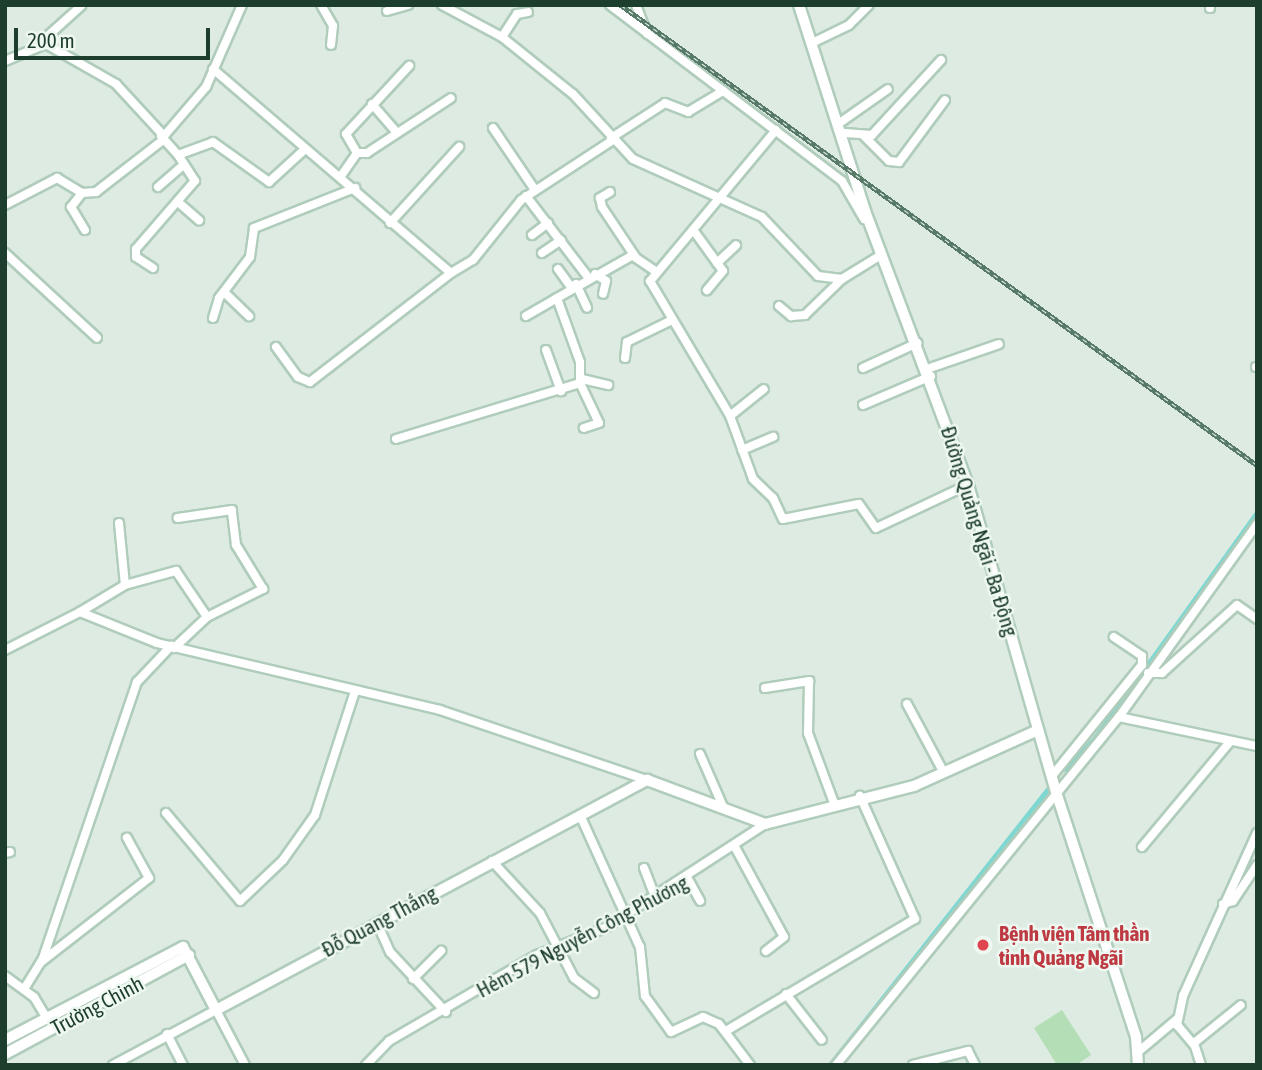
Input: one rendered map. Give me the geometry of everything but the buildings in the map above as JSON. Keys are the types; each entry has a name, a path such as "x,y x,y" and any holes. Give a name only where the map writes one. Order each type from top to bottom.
{"street":[{"path":"85,230 71,207 82,193 106,186 162,138 200,97 242,5"},
{"path":"321,5 333,26 331,46"},
{"path":"387,11 408,5"},
{"path":"442,5 502,37 573,94 633,159 725,197 762,217 818,276 842,279"},
{"path":"610,5 842,181 873,229"},
{"path":"636,5 647,34"},
{"name":"Đường Quảng Ngãi - Ba Động","path":"799,5 843,128 881,255 929,372 968,485 1136,1060"},
{"path":"812,43 849,25 869,5"},
{"path":"5,61 41,42 81,6"},
{"path":"502,37 517,14 528,12"},
{"path":"41,42 116,84 178,155 182,166 195,181 136,249 136,257 153,268"},
{"path":"864,136 883,125 941,60"},
{"path":"357,153 344,137 409,66"},
{"path":"213,69 303,151 341,176 390,223 451,273"},
{"path":"888,89 843,128 864,136 889,161 899,162 945,100"},
{"path":"276,347 298,377 310,382 451,273 473,260 534,190 665,103 688,112 723,90"},
{"path":"357,153 367,153 395,130 451,98"},
{"path":"372,104 395,130"},
{"path":"493,128 534,190"},
{"path":"775,131 739,170 725,197 655,271 650,281 670,321 730,416 753,479 773,498 783,519 859,504 882,528 968,485"},
{"path":"178,155 213,142 269,181 303,151"},
{"path":"390,223 459,147"},
{"path":"341,176 357,153"},
{"path":"158,187 182,166"},
{"path":"5,205 57,178 82,193"},
{"path":"213,318 224,292 250,257 254,228 355,188"},
{"path":"610,192 600,203 633,254 655,271"},
{"path":"526,196 591,276 606,281 603,294"},
{"path":"178,202 199,220"},
{"path":"532,235 548,223"},
{"path":"694,231 723,274 708,290"},
{"path":"542,253 561,240"},
{"path":"717,263 736,245"},
{"path":"5,253 97,338"},
{"path":"526,316 633,254"},
{"path":"779,306 805,315 842,279 881,255"},
{"path":"558,269 574,286 587,308"},
{"path":"224,292 249,316"},
{"path":"557,298 581,381 599,423 584,428"},
{"path":"625,358 627,342 670,321"},
{"path":"863,368 917,343"},
{"path":"863,405 929,372 999,344"},
{"path":"546,350 561,391"},
{"path":"396,439 561,391 581,381 608,385"},
{"path":"730,416 764,389"},
{"path":"742,450 773,437"},
{"path":"24,989 41,962 137,682 207,617 263,589 236,545 232,510 178,518"},
{"path":"119,523 125,586"},
{"path":"1052,776 1145,670 1257,524"},
{"path":"5,650 125,586 180,572 207,617"},
{"path":"1145,670 1162,673 1237,605 1257,619"},
{"path":"80,612 173,647 479,722 765,824"},
{"path":"836,1065 1119,717 1145,670 1142,656 1114,637"},
{"path":"765,688 809,681 808,733 834,803"},
{"path":"166,813 240,901 283,860 315,815 355,691"},
{"path":"907,704 943,771"},
{"path":"1119,717 1229,743 1257,746"},
{"name":"Hẻm 579 Nguyễn Công Phương","path":"366,1065 389,1041 446,1012 558,945 623,916 688,879 765,824 860,796 914,786 1038,730"},
{"path":"1142,847 1229,743"},
{"path":"700,754 724,809"},
{"name":"Đỗ Quang Thắng","path":"113,1065 125,1062 167,1034 647,780"},
{"path":"726,1031 915,919 860,796"},
{"path":"580,815 623,916 640,947 645,996 671,1032 703,1017 726,1031 750,1065"},
{"path":"1136,1060 1177,1019 1223,904 1257,833"},
{"path":"41,962 149,878 127,838"},
{"path":"735,847 784,937 766,951"},
{"path":"492,861 540,913 575,978 594,993"},
{"path":"1223,904 1233,901 1257,865"},
{"path":"644,867 655,896"},
{"path":"688,879 700,901"},
{"path":"377,923 413,979 446,1012"},
{"path":"186,951 245,1065"},
{"name":"Trường Chinh","path":"5,1040 186,951"},
{"name":"Trường Chinh","path":"5,1054 186,951"},
{"path":"413,979 441,951"},
{"path":"7,981 24,989 47,1019"},
{"path":"786,994 822,1040"},
{"path":"1194,1045 1241,1005"},
{"path":"1177,1019 1194,1045 1201,1065"},
{"path":"167,1034 183,1065"},
{"path":"913,1065 968,1051 975,1065"}],"green space":[{"path":"1062,1010 1091,1055 1076,1065 1057,1065 1034,1028"}],"waterway":[{"path":"1067,769 1096,738 1257,514"},
{"path":"831,1065 1048,790"}],"railway":[{"path":"621,5 1257,465"}],"place":[{"name":"Bệnh viện Tâm thần tỉnh Quảng Ngãi","path":"983,945"}]}
